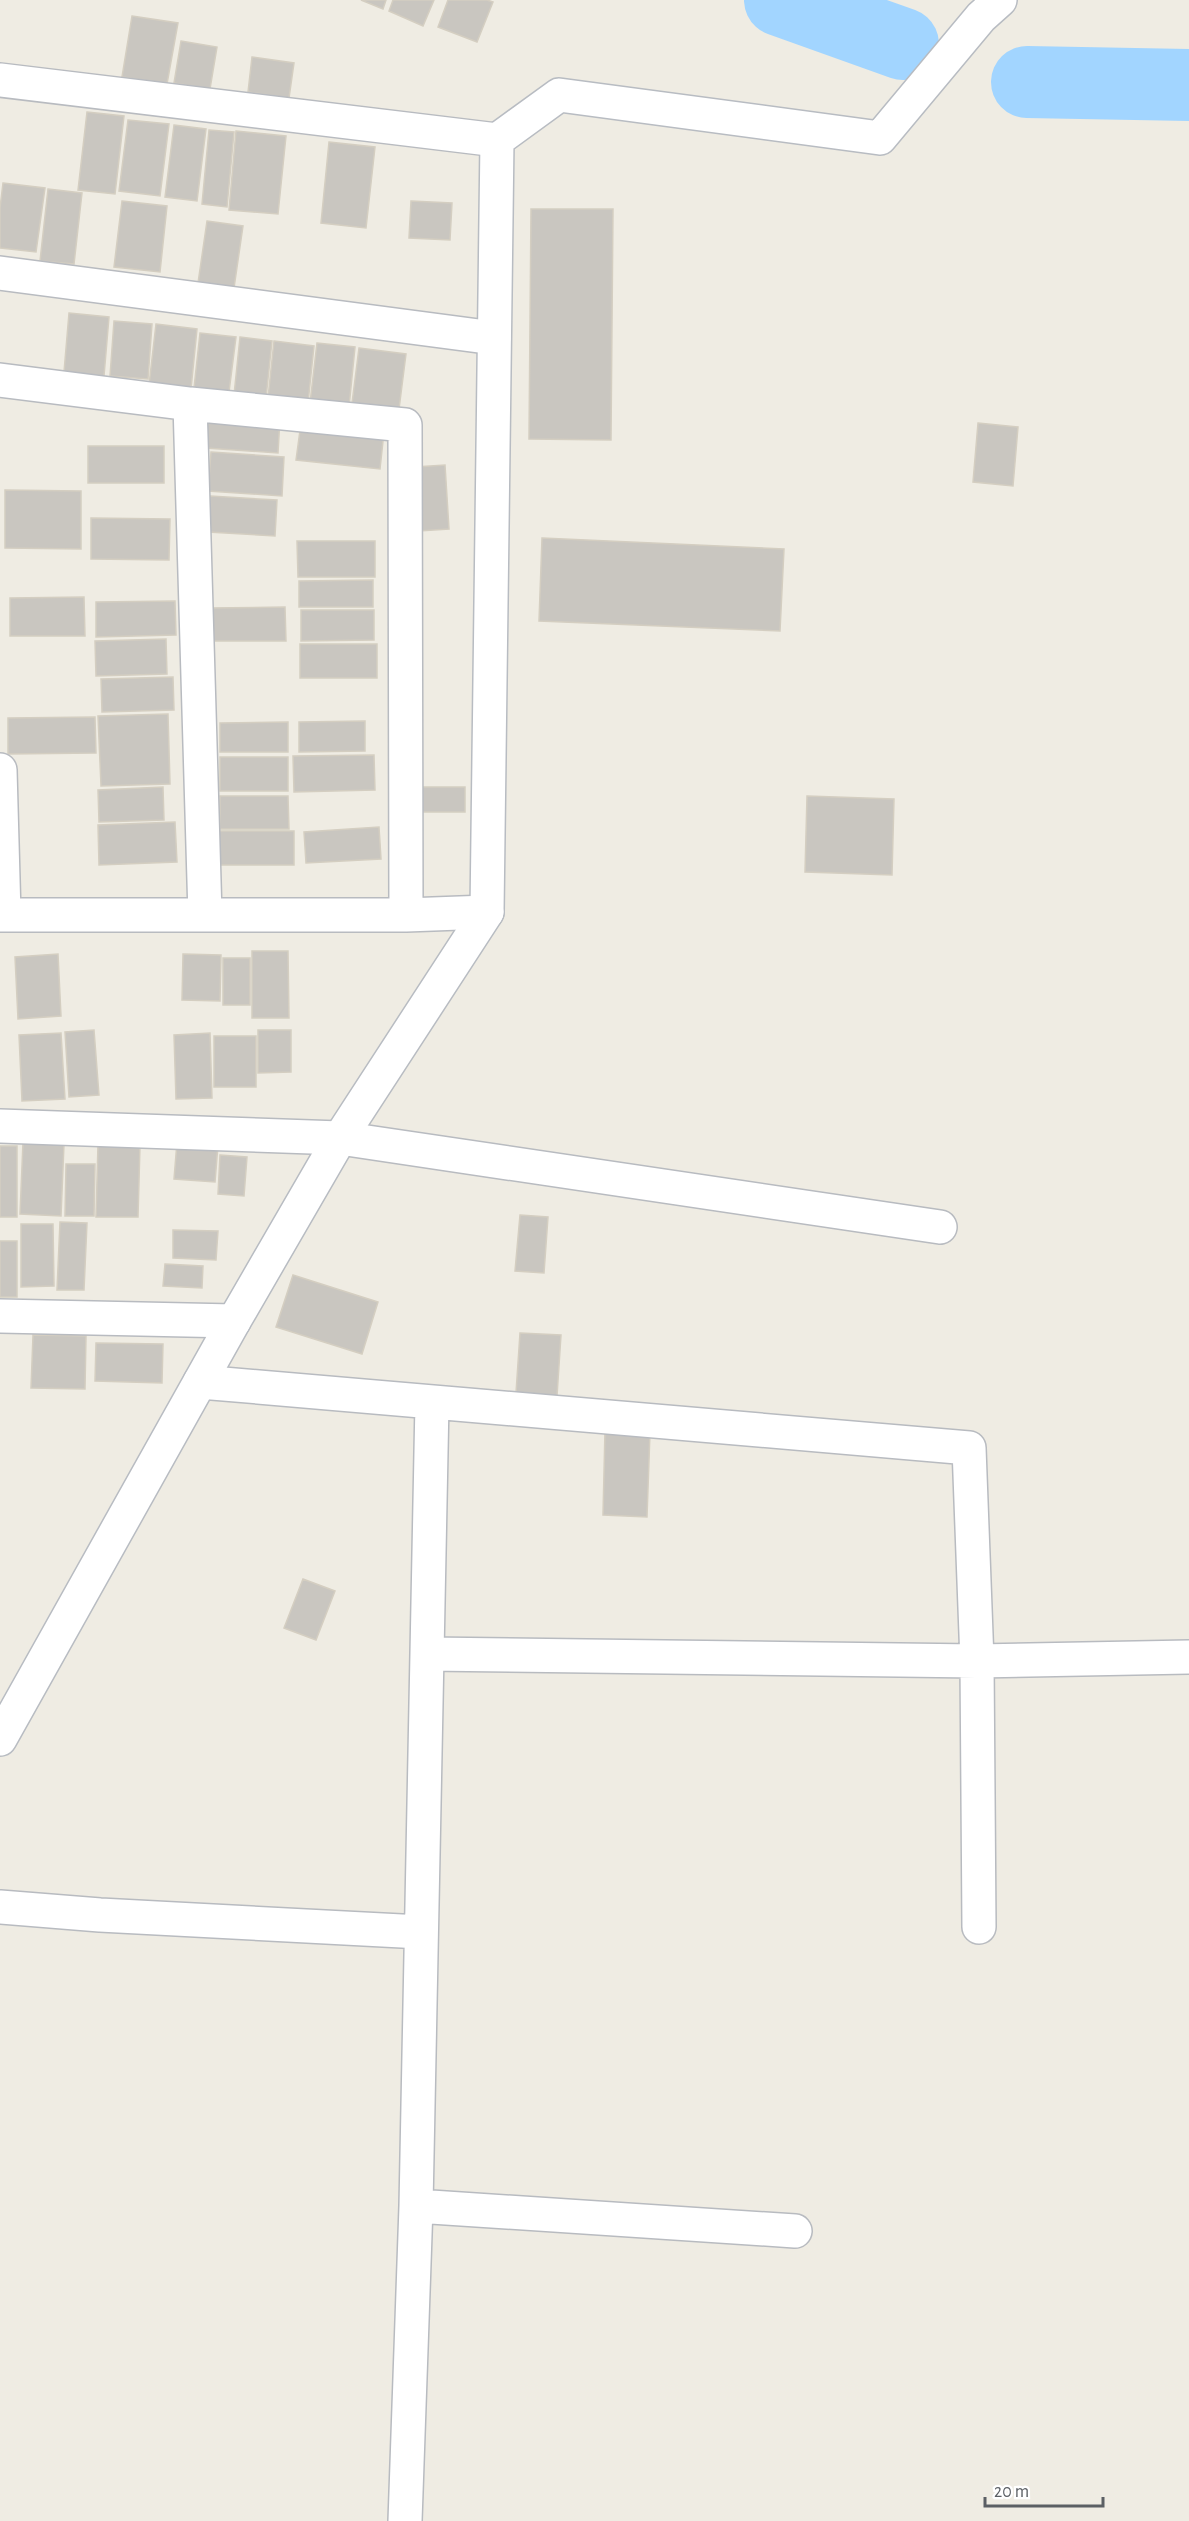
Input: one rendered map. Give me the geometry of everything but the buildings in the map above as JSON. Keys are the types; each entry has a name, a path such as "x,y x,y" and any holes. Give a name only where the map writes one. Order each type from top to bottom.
{"street":[{"path":"0,80 497,140 559,95 880,138 981,17 1000,0"},
{"path":"0,1739 234,1321 340,1138 488,912 497,140"},
{"path":"0,273 494,338"},
{"path":"0,380 190,404 405,425 406,915"},
{"path":"190,404 205,915"},
{"path":"0,770 2,915 406,915 488,912"},
{"path":"0,1126 340,1138 940,1227"},
{"path":"0,1316 234,1321"},
{"path":"200,1382 969,1448 977,1661 979,1927"},
{"path":"405,2521 416,2206 432,1402"},
{"path":"427,1654 977,1661 1189,1657"},
{"path":"0,1907 112,1916 420,1932"},
{"path":"416,2206 795,2231"}],"waterway":[{"path":"780,0 903,44"},
{"path":"1027,82 1189,85"}]}
